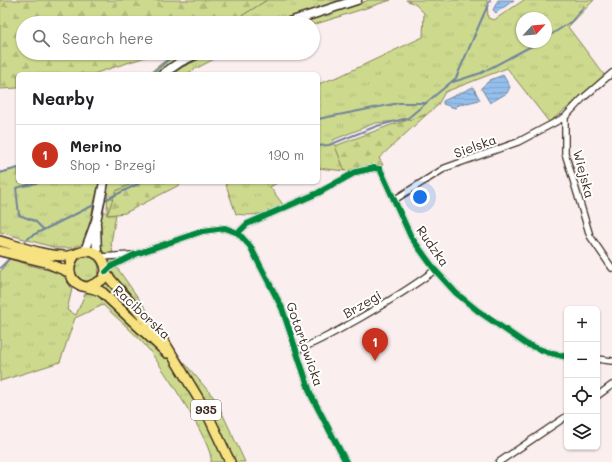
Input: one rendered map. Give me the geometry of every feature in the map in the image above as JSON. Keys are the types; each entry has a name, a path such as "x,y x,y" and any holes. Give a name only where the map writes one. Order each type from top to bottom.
{"main road":[{"path":"307,16 356,0"},
{"path":"166,72 187,60"},
{"path":"85,251 96,222 103,184"},
{"path":"4,242 37,251 66,256 85,251 99,256 96,222"},
{"name":"935","path":"0,251 45,262 69,272 77,283 88,287"},
{"path":"69,272 69,266 76,254"},
{"name":"935","path":"99,256 105,263 106,273"},
{"path":"88,287 100,282 106,273"},
{"name":"Raciborska","path":"106,273 158,333 206,411 230,462"},
{"name":"Raciborska","path":"88,287 104,293 176,362"}],"street":[{"path":"565,118 582,99 612,73"},
{"name":"Sielska","path":"394,200 445,168 518,142 565,118"},
{"name":"Wiejska","path":"565,118 565,153 590,236 612,268"},
{"name":"Rudzka","path":"238,233 247,224 312,196 364,169 374,168 382,171 411,237 435,270 456,293 478,311 526,344 564,356"},
{"path":"106,273 112,266 136,254 210,229 225,228 238,233"},
{"name":"Gotartowicka","path":"238,233 250,246 282,308 311,395 346,462"},
{"path":"99,256 136,254"},
{"name":"Brzegi","path":"297,350 319,341 414,286 435,270"},
{"path":"600,359 612,360"},
{"path":"600,394 612,385"},
{"path":"499,462 564,418"}],"green space":[{"path":"0,0 267,0 241,16 16,16 16,60 136,60 99,72 16,72 16,88 0,89"},
{"path":"267,0 343,0 294,16 241,16"},
{"path":"369,0 391,0 320,23 320,16"},
{"path":"406,0 487,0 488,18 494,20 524,0 594,0 568,27 605,76 549,122 507,68 445,92 437,106 426,115 411,120 375,123 333,140 345,171 320,168 320,83 340,76 423,37 424,13 415,4"},
{"path":"166,60 175,60 159,72 151,72"},
{"path":"198,60 212,60 190,72 176,72"},
{"path":"426,115 379,158 383,165 345,171 335,146 391,125"},
{"path":"16,168 16,184 99,184 85,242 74,248 56,248 0,232 0,172"},
{"path":"108,184 132,184 116,191 107,215 116,214 111,243 115,265 182,360 216,400 245,462 234,462 207,407 111,276 106,257 99,244 99,223 102,208 107,214"},
{"path":"132,184 181,184 125,213 107,215 116,191"},
{"path":"226,184 275,184 270,187 284,206 260,214 236,214"},
{"path":"87,257 96,260 99,269 96,278 87,281 78,278 75,269 78,260"},
{"path":"9,259 62,274 72,289 67,310 76,315 85,294 91,292 99,295 151,340 174,366 186,383 226,462 211,462 210,453 205,440 175,388 149,350 139,338 103,305 75,318 60,362 0,381 0,272"},
{"path":"106,282 148,328 149,333 137,318 101,286"}],"water":[{"path":"498,0 514,0 496,13 493,10"},
{"path":"503,75 510,87 507,93 490,103 481,88 490,80"},
{"path":"473,87 480,100 458,105 455,108 443,104 443,101"}],"waterway":[{"path":"320,146 329,145 377,126 408,118 456,78 490,0"},
{"path":"552,34 572,21 584,7"},
{"path":"453,82 481,73 528,48"},
{"path":"153,72 168,60"},
{"path":"320,119 399,103 425,103"},
{"path":"0,173 16,169"},
{"path":"32,184 16,188 19,215 35,221 43,229"},
{"path":"103,201 138,184"},
{"path":"21,245 31,236 98,203"},
{"path":"0,268 11,257"}],"cycle path":[{"path":"238,233 247,224 318,193 356,172 374,168 380,169 411,237 435,270 456,293 478,311 526,344 564,356"},
{"path":"106,272 112,266 136,254 203,231 225,228 238,233 250,246 282,308 311,395 346,462"}],"place":[{"name":"Merino","path":"375,361"}]}
